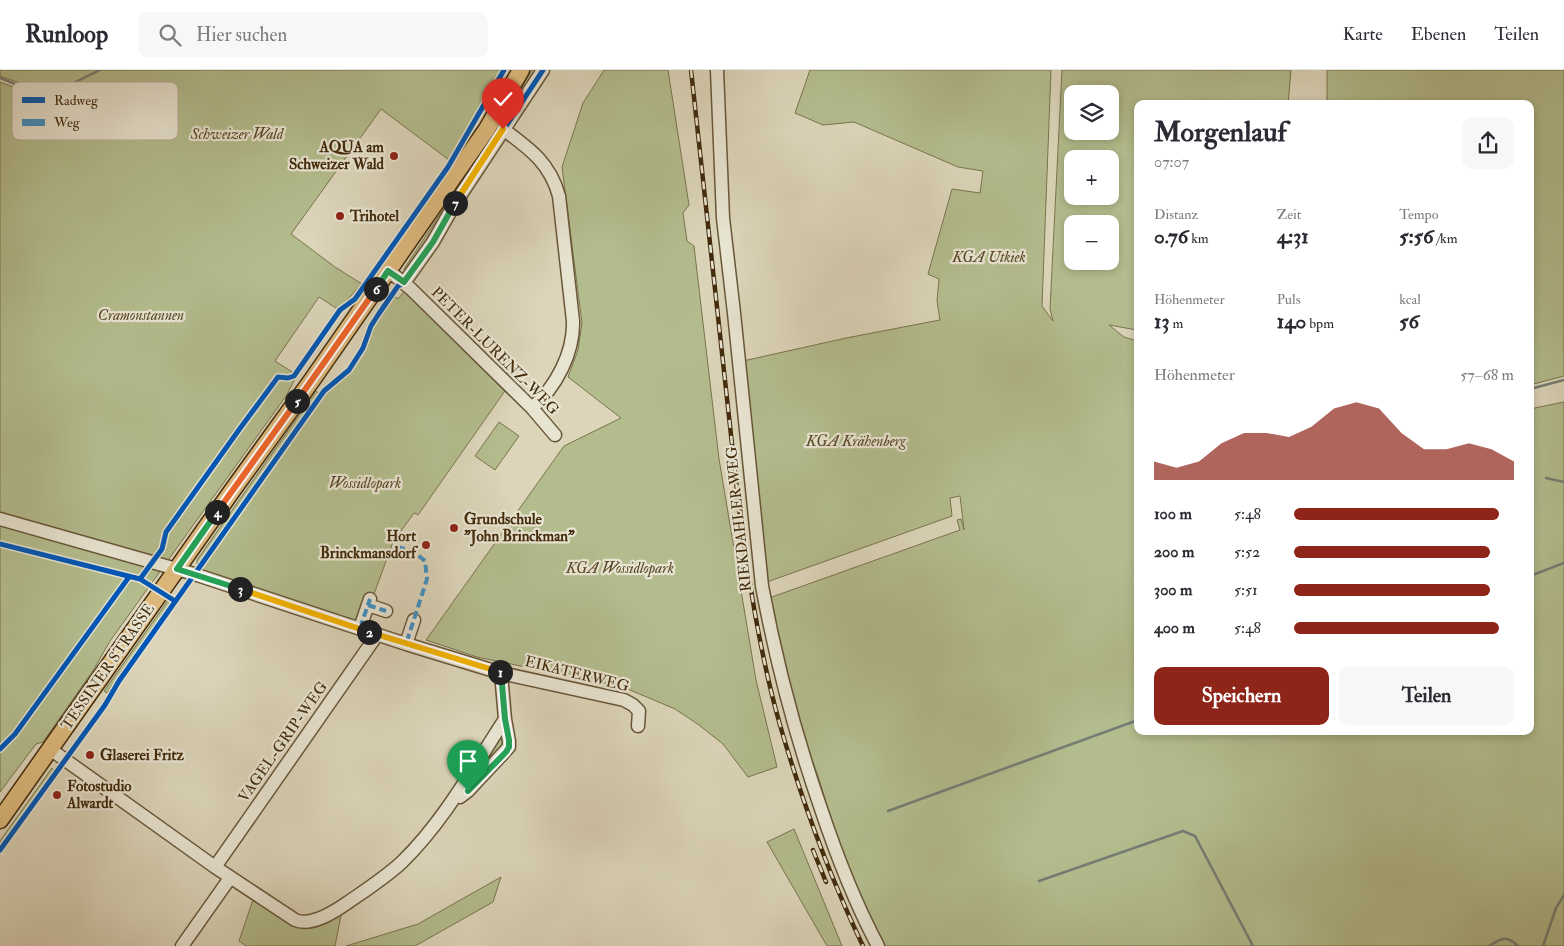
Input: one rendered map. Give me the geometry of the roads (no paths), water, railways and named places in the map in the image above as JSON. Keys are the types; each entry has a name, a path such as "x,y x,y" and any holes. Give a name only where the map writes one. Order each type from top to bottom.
{"main road":[{"name":"TESSINER STRASSE","path":"0,820 487,129 521,70"}],"street":[{"path":"404,282 433,242 503,129 543,70"},
{"name":"RIEKDAHLER WEG","path":"717,70 723,218 762,586 770,630 802,753 838,860 878,946"},
{"path":"503,129 538,157 552,176 557,187 573,321 572,341 562,369 545,395 532,408"},
{"name":"PETER-LURENZ-WEG","path":"388,271 404,282 532,408 555,435"},
{"name":"EIKATERWEG","path":"0,520 200,576 378,635 501,673 624,700 639,711 638,726"},
{"path":"360,628 369,602 386,611"},
{"path":"406,644 414,620"},
{"name":"VAGEL-GRIP-WEG","path":"215,867 378,635"},
{"path":"451,803 468,791 509,747 501,673"},
{"path":"50,748 230,878 302,923 309,922 337,909 401,863 420,844 451,803 505,719"},
{"path":"182,946 230,878"}],"waterway":[{"path":"75,82 100,70"},
{"path":"0,78 12,83"},
{"path":"1534,388 1564,380"},
{"path":"1546,478 1564,482"},
{"path":"1534,574 1564,563"},
{"path":"888,811 1134,721"},
{"path":"1039,881 1183,831 1195,836 1253,946"},
{"path":"1543,946 1556,908 1564,895"},
{"path":"1489,946 1504,939 1510,940 1518,946"}],"railway":[{"path":"691,70 739,508 761,645 773,699 797,782 828,865 863,946"},
{"path":"813,850 826,882"}],"place":[{"name":"AQUA am Schweizer Wald","path":"394,156"},
{"name":"Trihotel","path":"340,216"},
{"name":"Grundschule \"John Brinckman\"","path":"454,528"},
{"name":"Hort Brinckmansdorf","path":"426,545"},
{"name":"Glaserei Fritz","path":"90,755"},
{"name":"Fotostudio Alwardt","path":"57,795"}],"park label":[{"name":"Schweizer Wald","path":"237,134"},
{"name":"KGA Utkiek","path":"989,257"},
{"name":"Cramonstannen","path":"141,315"},
{"name":"KGA Krähenberg","path":"856,441"},
{"name":"Wossidlopark","path":"365,483"},
{"name":"KGA Wossidlopark","path":"620,568"}]}
